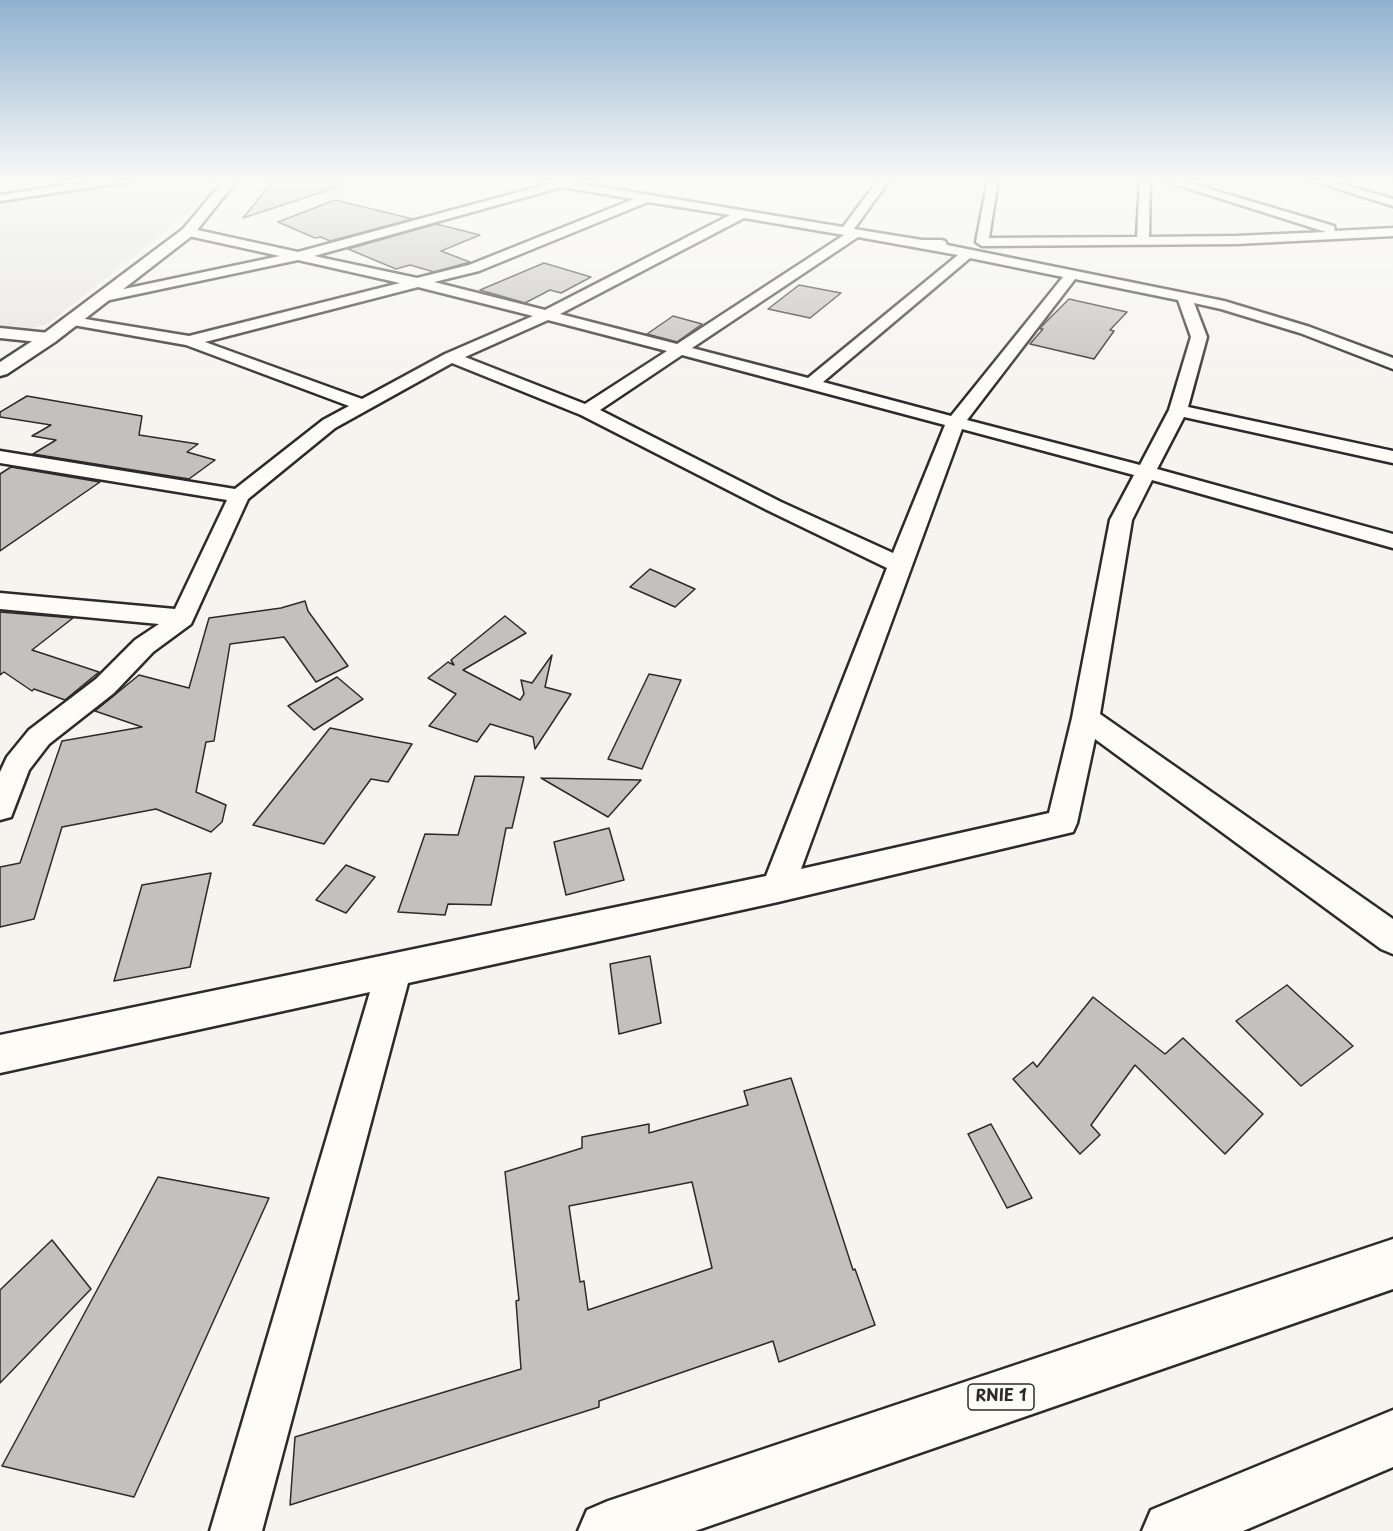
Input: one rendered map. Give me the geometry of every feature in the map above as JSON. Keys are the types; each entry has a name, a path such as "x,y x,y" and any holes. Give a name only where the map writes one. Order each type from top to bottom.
{"main road":[{"path":"0,369 73,321 164,250"},
{"name":"RNIE 1","path":"608,1531 1393,1264"},
{"path":"1172,1531 1393,1438"}],"street":[{"path":"277,250 547,315 1145,472 1393,541"},
{"path":"105,297 316,250"},
{"path":"189,341 420,284 474,268 517,250"},
{"path":"0,808 17,765 39,737 105,686 144,646 183,618 239,496 329,424 362,405 451,357 547,315 672,250"},
{"path":"587,411 680,351 826,250"},
{"path":"955,250 1184,296 1276,320 1393,364"},
{"path":"810,385 968,253"},
{"path":"777,888 955,423 1072,274"},
{"path":"0,1054 777,888 1062,823 1086,718 1121,520 1178,410 1199,337 1184,296"},
{"path":"73,321 189,341 362,405"},
{"path":"0,333 49,338"},
{"path":"451,357 587,411 774,506 899,565"},
{"path":"1178,410 1393,457"},
{"path":"0,457 239,496"},
{"path":"0,601 183,618"},
{"path":"1086,718 1393,938"},
{"path":"236,1531 394,969"}],"shaded area":[{"path":"0,250 141,250 131,259 119,264 120,267 49,323 31,329 0,326"}],"building":[{"path":"351,250 442,250 470,262 434,272 410,265 396,269"},
{"path":"544,263 591,277 561,293 550,290 525,303 480,290"},
{"path":"799,285 841,293 810,318 768,309"},
{"path":"1069,299 1127,312 1110,330 1114,331 1094,359 1030,344 1043,329 1040,329 1041,327"},
{"path":"673,316 702,324 677,342 647,334"},
{"path":"27,396 142,416 139,435 198,444 187,452 215,460 189,479 33,454 56,440 32,436 51,425 0,417 0,412"},
{"path":"11,467 100,482 0,551 0,474"},
{"path":"650,569 695,589 675,607 630,587"},
{"path":"305,601 308,611 348,666 316,682 284,637 230,644 214,741 206,742 196,792 226,805 222,822 211,832 156,809 62,827 34,919 0,927 0,867 20,863 62,741 142,727 95,711 139,675 189,688 209,618 281,608"},
{"path":"0,612 73,618 32,650 99,672 65,700 34,689 32,691 4,672 0,675"},
{"path":"505,616 526,633 463,670 520,700 524,694 521,680 532,683 552,655 545,687 571,694 535,749 533,737 490,724 477,742 429,726 456,694 428,678 448,662 454,665 451,660"},
{"path":"649,674 681,680 642,769 608,759"},
{"path":"337,677 363,699 314,730 288,706"},
{"path":"330,728 412,744 388,782 371,779 324,844 253,825"},
{"path":"475,776 524,777 512,828 506,828 491,905 448,904 445,915 398,912 425,834 458,835"},
{"path":"541,778 641,780 608,817"},
{"path":"609,828 624,880 566,895 554,842"},
{"path":"346,865 375,877 346,913 316,900"},
{"path":"211,873 190,967 114,981 142,885"},
{"path":"650,956 661,1023 619,1034 610,964"},
{"path":"1287,985 1353,1046 1301,1086 1236,1021"},
{"path":"1093,997 1165,1054 1183,1038 1263,1114 1225,1154 1135,1065 1091,1125 1100,1135 1080,1154 1013,1079 1033,1062 1037,1067"},
{"path":"791,1078 853,1270 855,1269 875,1325 779,1362 773,1341 599,1401 599,1407 290,1505 295,1437 521,1369 516,1301 519,1300 505,1172 582,1148 582,1137 649,1124 649,1133 748,1105 744,1091","holes":["692,1182 712,1268 588,1310 584,1281 580,1282 569,1206"]},
{"path":"991,1124 1032,1198 1007,1208 968,1134"},
{"path":"158,1177 269,1198 134,1497 2,1466"},
{"path":"52,1240 91,1289 0,1383 0,1290"}]}
